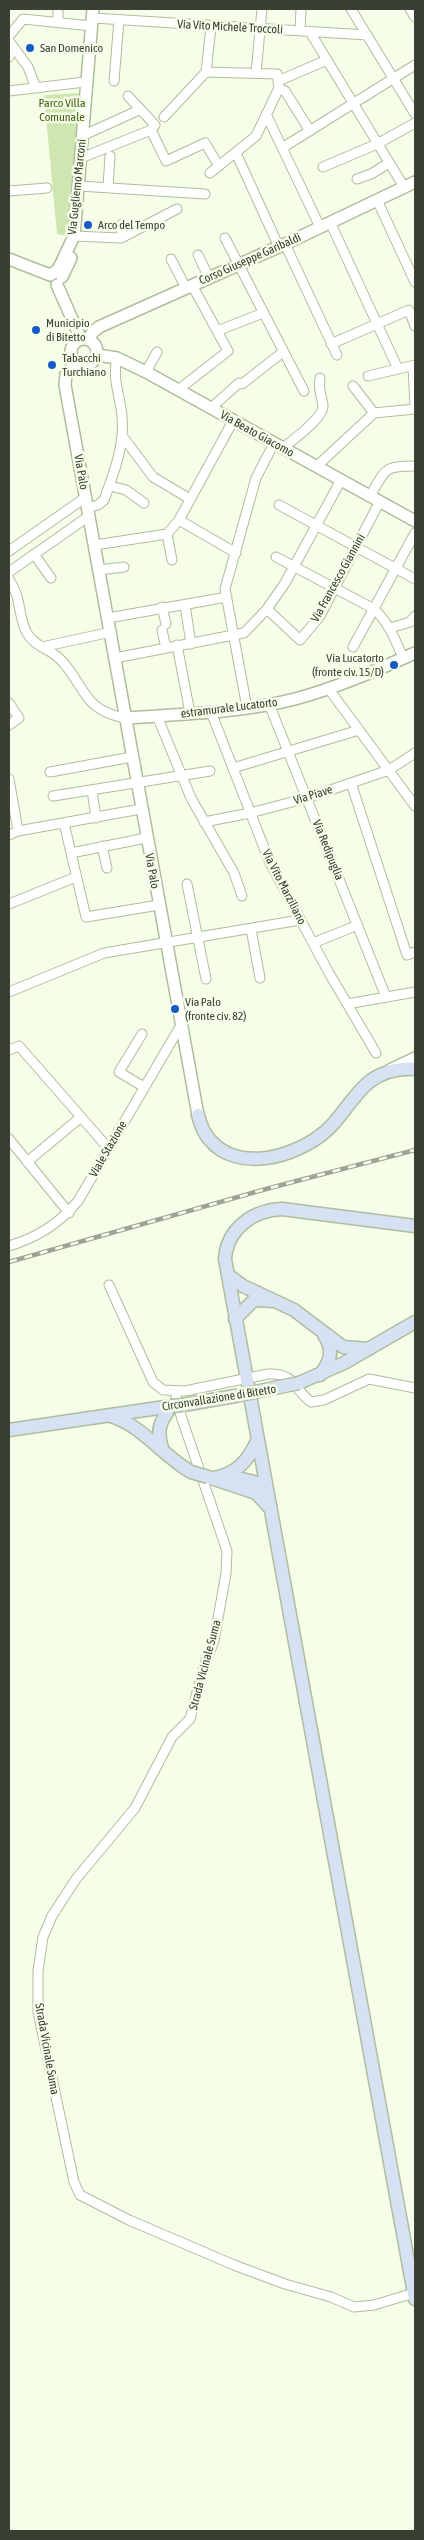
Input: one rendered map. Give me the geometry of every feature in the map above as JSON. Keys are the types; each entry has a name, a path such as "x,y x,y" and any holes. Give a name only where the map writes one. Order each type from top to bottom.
{"main road":[{"name":"Via Palo","path":"198,1115 208,1138 218,1148 231,1155 246,1159 278,1156 314,1141 327,1130 369,1081 388,1072 415,1069"},
{"path":"415,1226 282,1209 267,1209 250,1218 230,1239 226,1248 225,1259 269,1507 412,2268 415,2296"},
{"path":"228,1275 243,1286 294,1310 343,1347 369,1349"},
{"path":"231,1293 243,1286"},
{"path":"231,1293 254,1300 280,1302"},
{"path":"235,1319 254,1300"},
{"name":"Circonvallazione di Bitetto","path":"9,1430 235,1396 299,1383 320,1375 415,1322"},
{"path":"320,1375 331,1356 331,1349 322,1333"},
{"path":"163,1451 158,1432 159,1425 178,1405"},
{"path":"108,1416 132,1425 191,1472 256,1493 269,1507"},
{"path":"227,1476 244,1463 257,1441"},
{"path":"211,1477 227,1476 266,1485"},
{"path":"256,1493 266,1485"}],"street":[{"path":"9,36 23,18 18,9"},
{"path":"58,9 58,22"},
{"path":"256,73 262,9"},
{"path":"300,31 301,9"},
{"path":"351,9 415,114"},
{"path":"410,9 415,17"},
{"name":"Via Vito Michele Troccoli","path":"23,18 58,22 93,18 259,30 367,35"},
{"name":"Via Gugliemo Marconi","path":"56,277 73,253 86,82 93,18"},
{"path":"114,81 118,20"},
{"path":"164,117 206,72 211,26"},
{"path":"310,32 404,187"},
{"path":"11,44 28,67 36,88"},
{"path":"9,57 11,44"},
{"path":"278,84 327,60"},
{"path":"282,148 415,65"},
{"path":"206,72 277,74 278,84 256,136 210,173"},
{"path":"9,90 86,82"},
{"path":"278,84 285,91 310,131"},
{"path":"128,96 153,128 166,161 205,143 219,166"},
{"path":"82,136 139,110"},
{"path":"266,114 282,148 346,257 398,369"},
{"path":"322,167 377,144 415,123"},
{"path":"81,158 111,151 153,128"},
{"path":"108,188 111,151"},
{"path":"236,153 337,355"},
{"path":"357,179 371,174 389,163"},
{"name":"Corso Giuseppe Garibaldi","path":"85,339 99,327 282,246 415,182"},
{"path":"79,186 204,194"},
{"path":"9,190 48,188"},
{"path":"377,200 415,282"},
{"path":"74,236 121,238 177,209"},
{"path":"121,238 122,224"},
{"path":"225,238 237,265 304,391"},
{"path":"198,255 209,278"},
{"path":"9,259 56,277 85,339 96,345 97,355 89,365 81,366 74,362 70,351 76,342 85,339"},
{"path":"171,259 228,351 178,390"},
{"path":"331,344 409,310 415,326"},
{"path":"217,331 263,313"},
{"path":"146,372 157,352"},
{"path":"210,408 239,383 242,384 283,352"},
{"name":"Via Beato Giacomo","path":"97,355 117,358 146,372 415,521"},
{"path":"9,551 88,507 101,503 110,486 123,437 122,415 115,380 117,358"},
{"name":"Via Palo","path":"74,362 66,374 65,385 111,632 158,905 198,1115"},
{"path":"317,466 374,413 415,408 414,365 368,376"},
{"path":"247,708 225,589 256,478 279,445 319,418 323,406 318,391 320,378"},
{"path":"353,386 374,413"},
{"path":"95,545 167,534 179,520 233,421"},
{"path":"123,437 153,476 190,499"},
{"name":"Via Francesco Giannini","path":"267,609 300,640 320,616 356,547 386,469 393,466 415,466"},
{"path":"115,658 234,636 249,629 267,609 294,566 341,480"},
{"path":"110,486 126,490 144,503"},
{"path":"279,505 415,579"},
{"path":"9,572 34,554 88,507"},
{"path":"179,520 236,553"},
{"path":"167,534 172,560"},
{"path":"353,647 397,570 415,534"},
{"path":"34,554 51,578"},
{"path":"276,557 374,609 390,628 403,658"},
{"path":"99,570 124,567"},
{"path":"9,579 16,594 26,633 59,658 86,697 97,708 103,713 125,718"},
{"path":"108,618 227,597"},
{"path":"184,605 191,644"},
{"path":"162,607 166,648"},
{"path":"390,628 410,622 415,616"},
{"path":"42,647 111,632"},
{"path":"177,646 190,713"},
{"name":"estramurale Lucatorto","path":"125,718 211,712 269,704 328,688 415,652"},
{"path":"328,688 415,806"},
{"path":"9,703 19,718 9,725"},
{"name":"Via Redipuglia","path":"269,704 386,997"},
{"name":"Via Vito Marziliano","path":"211,712 270,863 300,920 376,1053"},
{"path":"157,716 182,776 204,822 234,874 242,896"},
{"path":"233,768 359,730"},
{"name":"Via Piave","path":"204,822 250,813 307,798 389,770 415,754"},
{"path":"50,772 132,757"},
{"path":"52,796 210,771"},
{"path":"9,779 18,830"},
{"path":"351,783 407,955 415,952"},
{"path":"92,790 96,818"},
{"path":"9,835 18,830 141,809"},
{"path":"64,823 86,917 158,905"},
{"path":"71,852 146,838"},
{"path":"102,846 107,868"},
{"path":"9,904 76,877"},
{"path":"186,884 206,979"},
{"path":"9,992 104,953 300,920"},
{"path":"313,943 358,925"},
{"path":"251,929 260,978"},
{"path":"347,1004 415,992"},
{"name":"Viale Stazione","path":"9,1246 30,1240 69,1213 109,1149 181,1025"},
{"path":"142,1034 119,1072 144,1087"},
{"path":"9,1050 19,1046 109,1149"},
{"path":"388,1072 415,1058"},
{"path":"27,1162 81,1117"},
{"path":"9,1139 69,1213"},
{"path":"109,1285 153,1382 163,1390 175,1391 282,1373 290,1378 304,1398 316,1402 369,1379 377,1379 415,1388"},
{"name":"Strada Vicinale Suma","path":"175,1391 181,1416 227,1551 226,1573 214,1640 204,1666 190,1719 172,1737 134,1808 76,1878 52,1916 43,1937 38,1971 38,2012 74,2182 80,2196 129,2220 285,2284 331,2297 354,2307 374,2305 400,2296 415,2296"}],"green space":[{"name":"Parco Villa Comunale","path":"79,93 69,236 57,234 44,95"}],"railway":[{"path":"9,1262 266,1189 415,1150"}],"place":[{"name":"San Domenico","path":"30,48"},
{"name":"Arco del Tempo","path":"88,225"},
{"name":"Municipio di Bitetto","path":"36,330"},
{"name":"Tabacchi Turchiano","path":"52,365"},
{"name":"Via Lucatorto (fronte civ. 15/D)","path":"394,665"},
{"name":"Via Palo (fronte civ. 82)","path":"175,1009"}]}
